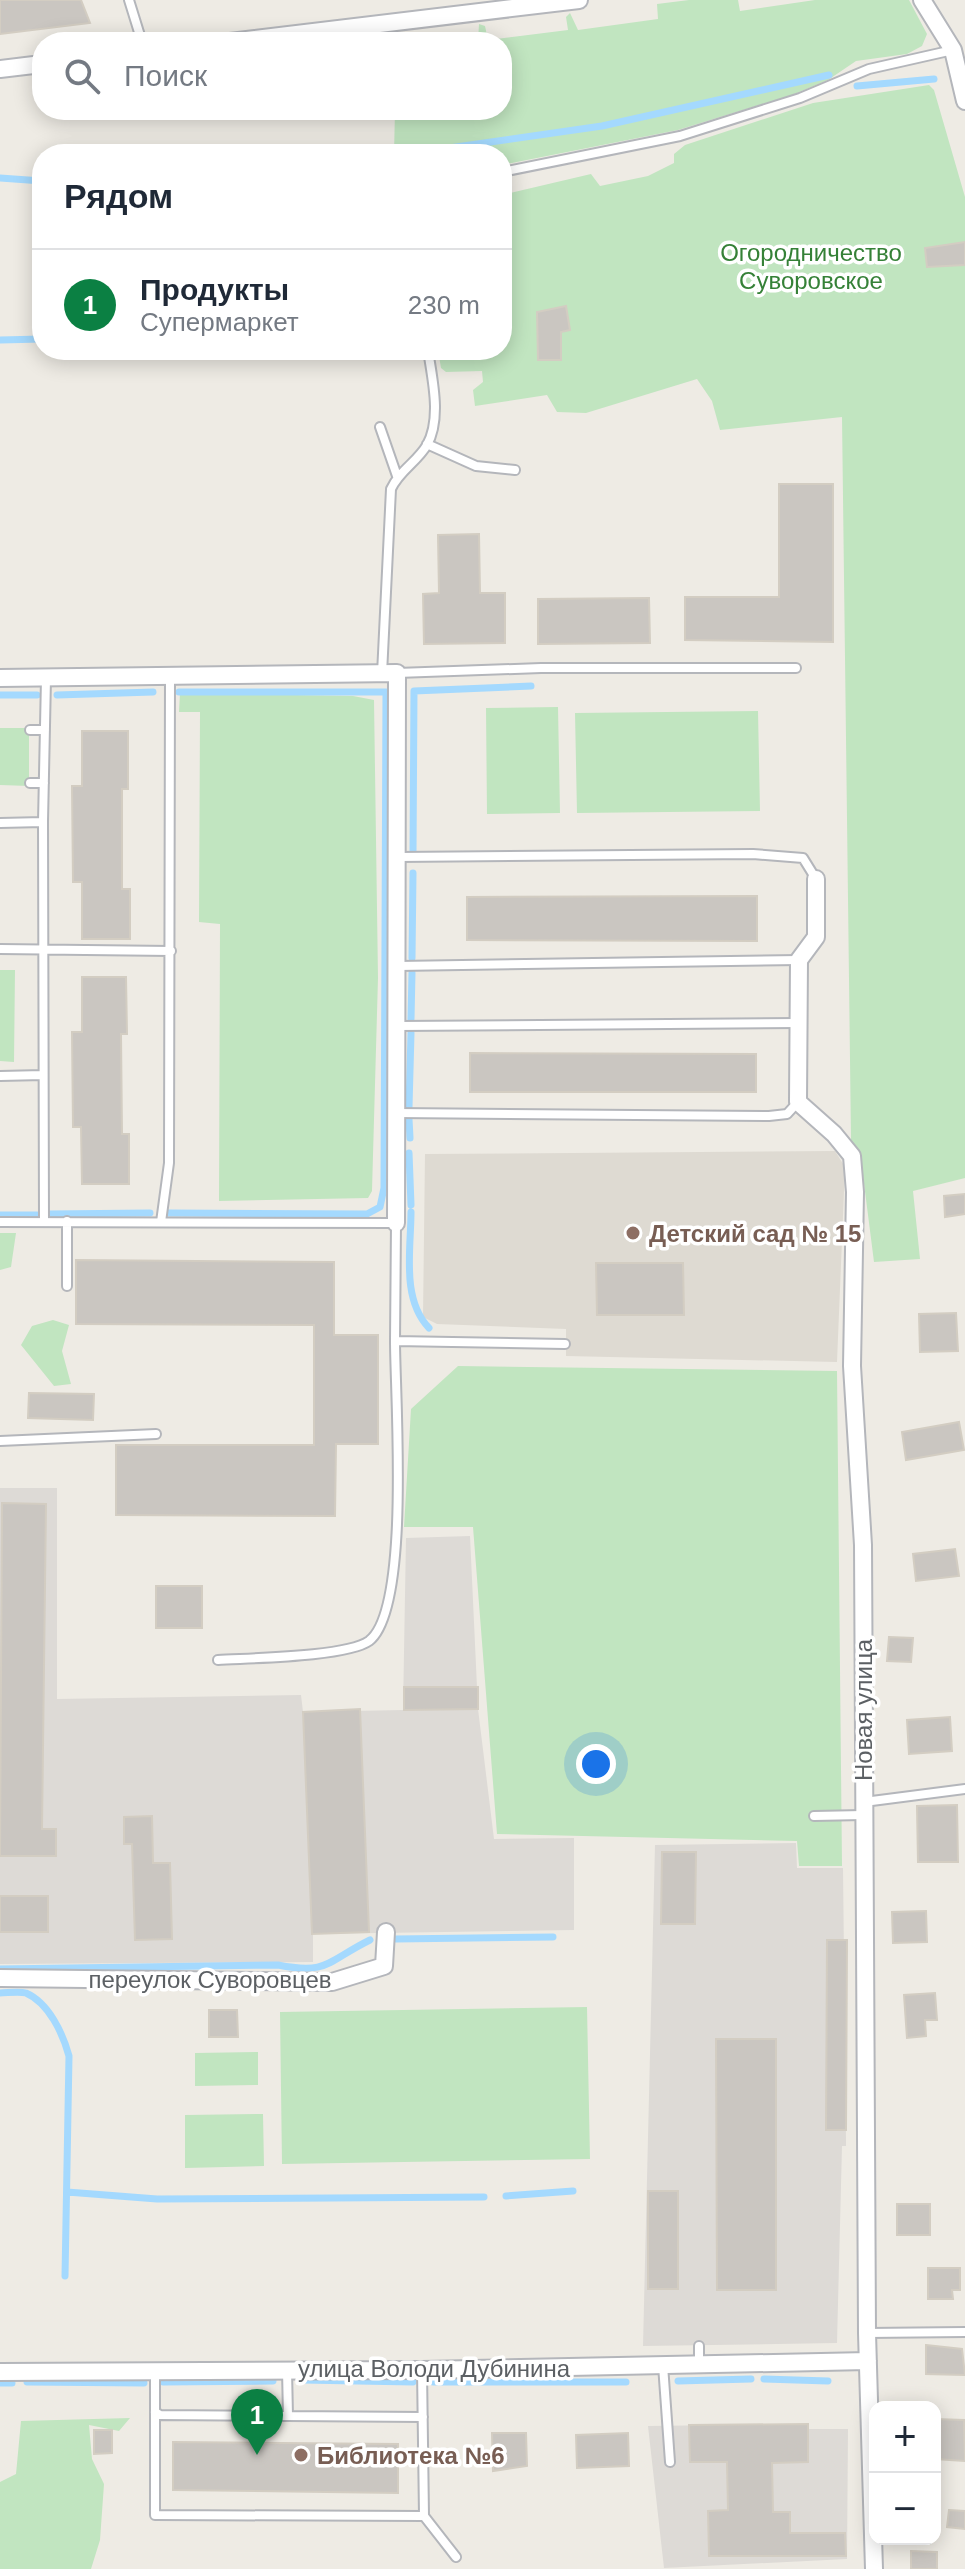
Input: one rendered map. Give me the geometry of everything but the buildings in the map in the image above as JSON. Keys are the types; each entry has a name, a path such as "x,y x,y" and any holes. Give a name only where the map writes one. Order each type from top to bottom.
{"street":[{"path":"307,32 537,2 579,0"},
{"path":"922,0 959,49 965,101"},
{"path":"0,69 32,65"},
{"path":"0,678 390,674 398,857 396,1223"},
{"path":"798,1102 799,960 816,937 816,879"},
{"name":"Новая улица","path":"798,1102 834,1134 852,1156 852,1366 863,1545 867,2333 874,2569"},
{"name":"переулок Суворовцев","path":"0,1978 332,1982 384,1966 386,1932"},
{"name":"улица Володи Дубинина","path":"0,2372 422,2370 868,2361"}],"lane":[{"path":"129,0 139,32"},
{"path":"512,170 680,136 800,98 869,69 959,49"},
{"path":"429,360 434,424 427,444 397,476 391,489 390,674 541,668 796,668"},
{"path":"380,427 397,476"},
{"path":"427,444 476,466 515,470"},
{"path":"161,1222 169,1163 170,676"},
{"path":"44,1221 43,822 46,677"},
{"path":"30,730 45,730"},
{"path":"30,783 44,783"},
{"path":"0,823 43,822"},
{"path":"398,857 753,854 803,858 816,879"},
{"path":"0,949 171,951"},
{"path":"398,966 799,960"},
{"path":"398,1026 798,1023"},
{"path":"0,1076 43,1075"},
{"path":"396,1113 769,1116 787,1114 798,1102"},
{"path":"67,1221 67,1286"},
{"path":"0,1222 396,1223 397,1562 387,1614 369,1641 341,1651 218,1660"},
{"path":"395,1341 565,1344"},
{"path":"0,1441 156,1434"},
{"path":"814,1816 965,1789"},
{"path":"867,2333 965,2332"},
{"path":"699,2346 699,2365"},
{"path":"663,2365 670,2462"},
{"path":"286,2369 288,2416"},
{"path":"422,2370 424,2516 456,2557"},
{"path":"155,2371 155,2515 424,2516"},
{"path":"155,2412 160,2415 423,2417"}],"shaded area":[{"name":"Детский сад № 15","path":"835,1151 845,1167 837,1362 566,1356 566,1329 437,1324 423,1317 425,1154"},
{"path":"0,1488 57,1488 57,1699 301,1695 303,1712 403,1710 406,1538 470,1536 478,1709 494,1839 574,1838 574,1930 313,1934 313,1962 0,1964"},
{"path":"796,1843 797,1868 843,1868 846,2146 842,2146 837,2343 643,2346 655,1845"},
{"path":"808,2424 809,2429 848,2429 847,2559 664,2568 648,2426"}],"green space":[{"path":"689,0 738,0 740,11 815,0 909,0 927,34 922,46 907,54 856,61 828,80 792,95 678,130 512,163 512,144 394,144 395,120 512,120 512,37 568,30 566,17 570,13 578,30 658,19 657,4"},
{"path":"479,24 485,26 486,32 479,32"},
{"name":"Огородничество Суворовское","path":"929,85 934,90 965,197 965,1178 913,1191 920,1259 874,1262 861,1160 851,1140 842,417 720,430 712,401 697,379 586,413 557,412 547,395 475,406 473,390 483,382 482,371 446,372 441,368 440,360 512,360 512,193 591,174 600,186 648,176 674,163 674,154 685,145 813,103"},
{"path":"180,693 353,696 374,700 378,978 372,1191 368,1198 219,1201 220,924 199,922 200,712 179,712"},
{"path":"558,707 560,813 487,814 486,708"},
{"path":"758,711 760,811 577,813 575,713"},
{"path":"0,728 29,728 29,786 0,785"},
{"path":"0,970 15,970 14,1062 0,1061"},
{"path":"0,1233 16,1233 11,1267 0,1270"},
{"path":"53,1320 69,1325 62,1351 71,1384 54,1386 21,1345 32,1326"},
{"path":"458,1366 837,1371 842,1866 799,1866 797,1841 497,1834 473,1527 404,1527 411,1409"},
{"path":"587,2007 590,2159 282,2164 280,2012"},
{"path":"258,2052 258,2085 195,2086 195,2053"},
{"path":"263,2114 264,2166 185,2168 185,2115"},
{"path":"130,2418 119,2431 89,2425 92,2459 104,2484 100,2540 91,2569 0,2569 0,2482 16,2474 21,2421"}],"waterway":[{"path":"477,144 602,126 829,75"},
{"path":"857,86 934,79"},
{"path":"0,178 32,180"},
{"path":"0,340 32,339"},
{"path":"413,853 414,691 531,686"},
{"path":"57,695 153,692"},
{"path":"169,1213 367,1214 380,1207 384,1188 386,692 179,692"},
{"path":"0,695 37,695"},
{"path":"412,958 413,873"},
{"path":"411,1019 412,973"},
{"path":"409,1107 411,1033"},
{"path":"409,1119 410,1138"},
{"path":"409,1153 411,1205"},
{"path":"411,1212 411,1288 414,1303 429,1328"},
{"path":"49,1214 150,1213"},
{"path":"0,1215 37,1215"},
{"path":"396,1939 553,1937"},
{"path":"0,1969 278,1965 308,1968 327,1964 370,1940"},
{"path":"0,1993 26,1993 42,2004 59,2029 69,2056 65,2276"},
{"path":"506,2196 573,2191"},
{"path":"67,2192 157,2199 484,2197"},
{"path":"678,2381 751,2379"},
{"path":"764,2379 828,2381"},
{"path":"302,2380 413,2382"},
{"path":"163,2382 273,2381"},
{"path":"27,2382 144,2383"},
{"path":"433,2382 626,2382"},
{"path":"0,2383 12,2383"}],"place":[{"name":"Детский сад № 15","path":"633,1233"},
{"name":"Продукты","path":"257,2455"},
{"name":"Библиотека №6","path":"301,2455"}]}
